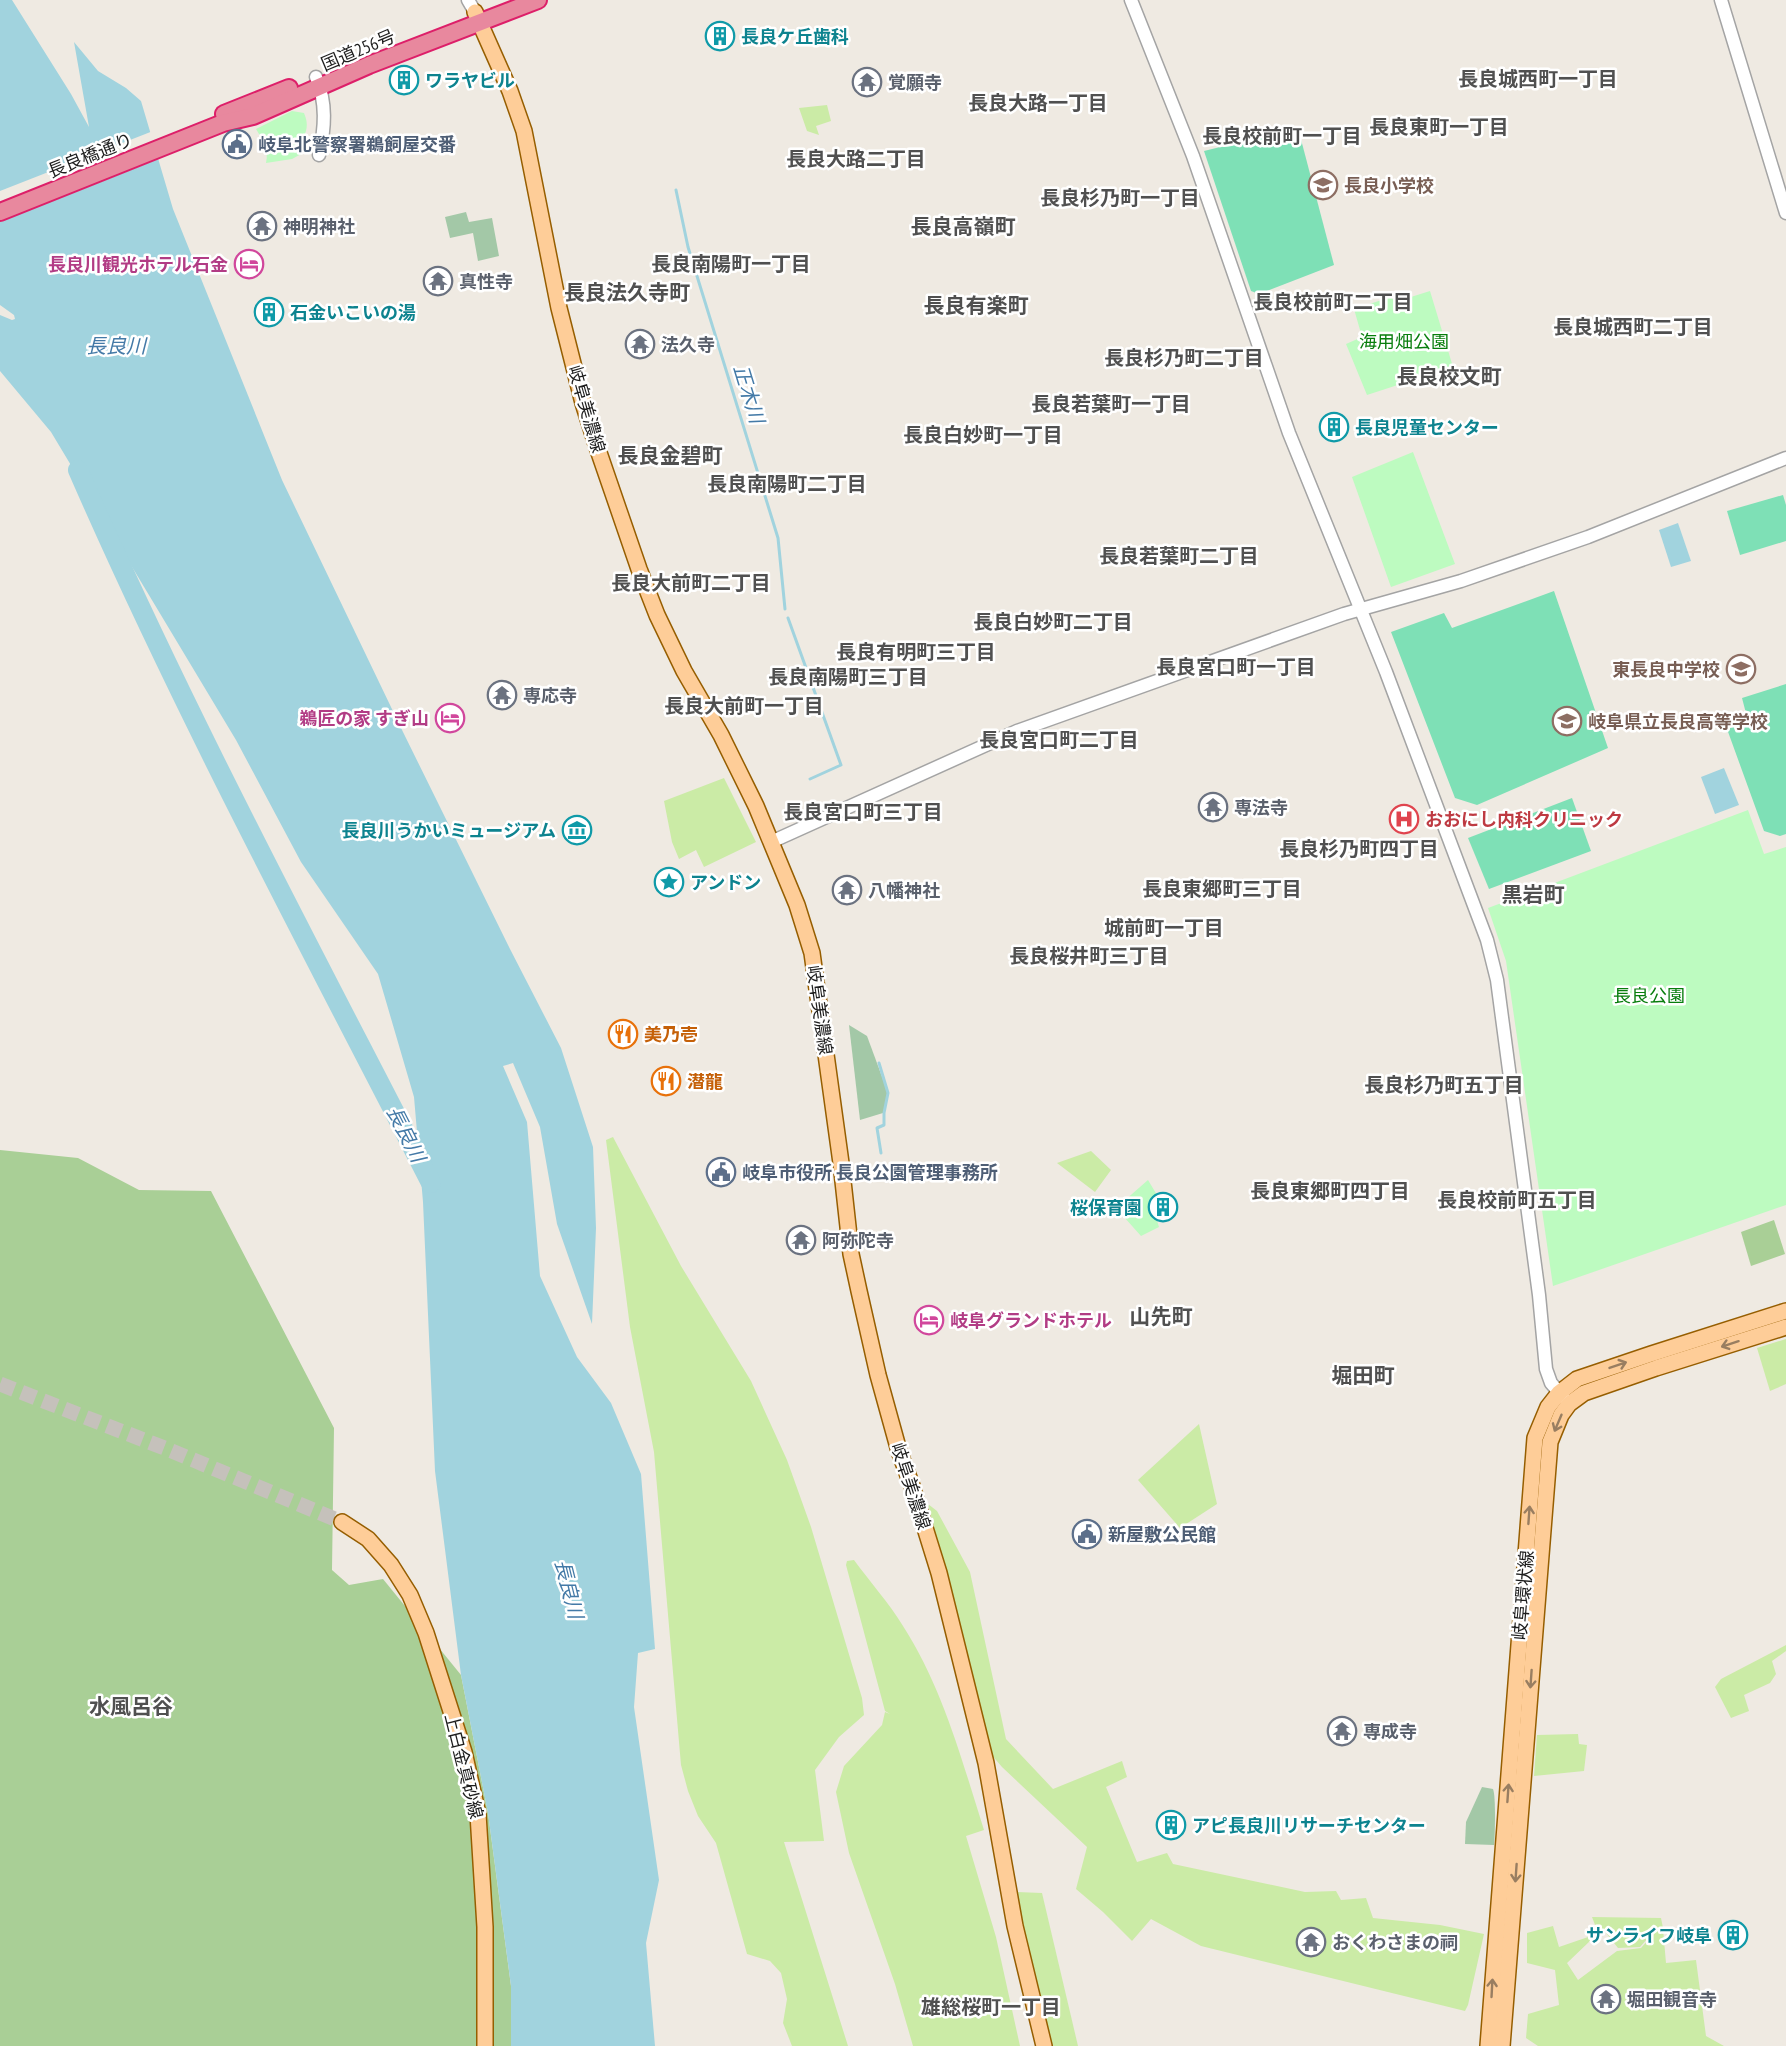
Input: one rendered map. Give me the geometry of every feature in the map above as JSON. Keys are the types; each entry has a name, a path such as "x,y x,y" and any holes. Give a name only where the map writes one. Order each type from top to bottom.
{"highway":[{"name":"国道256号","path":"192,131 318,82 475,11 506,0"},
{"name":"国道256号","path":"475,11 538,0"},
{"name":"長良橋通り","path":"0,202 192,131"},
{"name":"長良橋通り","path":"0,212 192,131"}],"main road":[{"name":"岐阜美濃線","path":"475,11 510,91 524,132 556,297 583,403 639,568 657,615 684,671 721,735 771,842 797,905 812,953 851,1254 878,1375 939,1573 983,1751 1015,1926 1044,2046"},
{"name":"岐阜環状線","path":"1502,2046 1550,1442 1561,1415 1564,1399 1577,1379 1651,1353 1786,1311"},
{"name":"岐阜環状線","path":"1488,2046 1535,1438 1548,1407 1564,1399 1786,1327"},
{"name":"上白金真砂線","path":"342,1522 368,1539 391,1565 410,1595 426,1633 464,1752 478,1814 485,1927 485,2046"}],"street":[{"path":"1131,0 1193,156 1289,433 1386,672 1487,940 1497,980 1539,1295 1546,1369 1551,1383 1564,1399"},
{"path":"1721,0 1786,213"},
{"path":"318,82 325,117 319,155"},
{"path":"771,842 1017,731 1359,610 1461,581 1588,537 1786,458"}],"green space":[{"path":"827,105 831,121 816,126 819,135 807,131 799,108"},
{"path":"292,111 304,113 306,117 307,128 301,142 304,143 303,153 292,159 266,163 266,149 256,129"},
{"path":"1298,128 1334,265 1259,294 1251,291 1204,151"},
{"path":"466,212 469,222 492,218 499,256 478,261 473,233 450,238 445,217"},
{"name":"海用畑公園","path":"1430,291 1453,367 1367,395 1346,344 1362,337 1354,309 1391,297 1395,302"},
{"path":"1413,452 1455,564 1391,587 1352,477"},
{"path":"1783,495 1786,505 1786,541 1740,555 1727,511"},
{"path":"1554,591 1608,748 1477,805 1455,798 1391,632 1444,613 1452,628"},
{"path":"1786,684 1786,834 1780,836 1764,831 1727,729 1748,721 1742,698"},
{"path":"724,778 756,842 704,867 696,850 679,859 672,842 664,801"},
{"path":"1572,798 1591,851 1489,889 1468,838"},
{"name":"長良公園","path":"1748,810 1764,854 1786,847 1786,1205 1553,1286 1506,961 1488,908"},
{"path":"849,1025 867,1036 888,1093 883,1113 860,1120"},
{"path":"613,1137 681,1266 751,1381 787,1460 811,1527 862,1698 864,1715 839,1737 815,1770 824,1841 784,1842 848,2046 792,2046 783,2023 787,1999 781,1973 770,1961 747,1954 716,1843 698,1816 681,1765 654,1452 630,1327 606,1140"},
{"path":"0,1150 78,1158 139,1190 211,1191 334,1428 332,1570 349,1585 383,1579 461,1675 488,1813 511,1986 511,2046 0,2046"},
{"path":"1091,1151 1111,1170 1095,1192 1057,1163"},
{"path":"1148,1180 1157,1195 1150,1199 1159,1227 1141,1236 1116,1208"},
{"path":"1774,1220 1785,1254 1751,1266 1741,1232"},
{"path":"1786,1339 1786,1384 1770,1391 1757,1348"},
{"path":"1199,1424 1217,1504 1180,1528 1138,1480"},
{"path":"928,1504 937,1511 970,1572 1006,1739 1053,1789 1122,1761 1127,1777 1106,1787 1137,1862 1167,1853 1173,1864 1305,1892 1336,1891 1341,1900 1366,1898 1373,1918 1440,1925 1484,1934 1465,2011 1201,1946 1151,1919 1132,1941 1076,1889 1087,1847 990,1753"},
{"path":"854,1560 892,1609 917,1650 940,1700 959,1751 984,1830 966,1836 996,1937 1020,2046 913,2046 895,1984 849,1853 836,1792 844,1766 882,1725 885,1712 890,1714 885,1711 846,1565 847,1561"},
{"path":"1786,1645 1786,1651 1772,1661 1776,1674 1770,1683 1744,1695 1749,1711 1731,1718 1715,1687 1721,1679"},
{"path":"1578,1734 1579,1744 1587,1745 1584,1771 1534,1776 1537,1735"},
{"path":"1482,1787 1493,1789 1494,1793 1494,1845 1465,1844 1466,1822"},
{"path":"1017,1892 1042,1893 1078,2046 1051,2046 1038,1999"},
{"path":"1592,1917 1661,1918 1663,1928 1655,1930 1640,1947 1618,1948 1603,1929 1597,1930"},
{"path":"1553,1926 1559,1947 1591,1936 1591,1940 1567,1963 1578,1980 1617,1951 1641,1948 1656,1931 1663,1929 1666,1963 1696,1960 1706,2036 1724,2046 1538,2046 1526,2038 1528,2014 1559,2005 1555,1970 1527,1963 1527,1933"}],"water":[{"name":"長良川","path":"0,0 12,0 89,127 74,42 98,71 126,88 141,101 173,209 282,480 403,732 561,1048 593,1147 596,1228 592,1324 557,1224 540,1127 513,1063 503,1066 527,1122 540,1276 577,1357 611,1403 641,1474 655,1649 638,1653 634,1707 659,1880 646,1943 655,2046 511,2046 511,1986 488,1813 461,1675 435,1471 423,1202 414,1097 378,974 301,862 236,740 51,432 0,371 0,315 15,319 14,315 0,305"},
{"path":"1678,523 1691,561 1671,567 1659,530"},
{"path":"1724,768 1739,805 1715,814 1701,777"}],"pier":[{"path":"153,131 161,158 0,222 0,191"}],"waterway":[{"name":"正木川","path":"676,190 688,247 778,538 785,609"},
{"name":"長良川","path":"78,470 204,740 431,1183"},
{"name":"正木川","path":"788,618 841,765 810,779"},
{"name":"正木川","path":"879,1063 888,1093 884,1125 877,1128 881,1153"}],"tunnel":[{"path":"0,1384 167,1449 342,1522"}],"place":[{"name":"長良ケ丘歯科","path":"720,36"},
{"name":"ワラヤビル","path":"404,80"},
{"name":"覚願寺","path":"867,82"},
{"name":"岐阜北警察署鵜飼屋交番","path":"237,144"},
{"name":"長良小学校","path":"1323,185"},
{"name":"神明神社","path":"262,226"},
{"name":"長良川観光ホテル石金","path":"249,264"},
{"name":"真性寺","path":"438,281"},
{"name":"石金いこいの湯","path":"269,312"},
{"name":"法久寺","path":"640,344"},
{"name":"長良児童センター","path":"1334,427"},
{"name":"東長良中学校","path":"1741,669"},
{"name":"専応寺","path":"502,695"},
{"name":"鵜匠の家 すぎ山","path":"450,718"},
{"name":"岐阜県立長良高等学校","path":"1567,721"},
{"name":"専法寺","path":"1213,807"},
{"name":"おおにし内科クリニック","path":"1404,819"},
{"name":"長良川うかいミュージアム","path":"577,830"},
{"name":"アンドン","path":"669,882"},
{"name":"八幡神社","path":"847,890"},
{"name":"美乃壱","path":"623,1034"},
{"name":"潜龍","path":"666,1081"},
{"name":"岐阜市役所 長良公園管理事務所","path":"721,1172"},
{"name":"桜保育園","path":"1163,1207"},
{"name":"阿弥陀寺","path":"801,1240"},
{"name":"岐阜グランドホテル","path":"929,1320"},
{"name":"新屋敷公民館","path":"1087,1534"},
{"name":"専成寺","path":"1342,1731"},
{"name":"アピ長良川リサーチセンター","path":"1171,1825"},
{"name":"サンライフ岐阜","path":"1733,1935"},
{"name":"おくわさまの祠","path":"1311,1942"},
{"name":"堀田観音寺","path":"1606,1999"}],"district":[{"name":"長良城西町一丁目","path":"1538,79"},
{"name":"長良大路一丁目","path":"1038,103"},
{"name":"長良東町一丁目","path":"1439,127"},
{"name":"長良校前町一丁目","path":"1282,136"},
{"name":"長良大路二丁目","path":"856,159"},
{"name":"長良杉乃町一丁目","path":"1120,198"},
{"name":"長良高嶺町","path":"963,226"},
{"name":"長良南陽町一丁目","path":"731,264"},
{"name":"長良法久寺町","path":"627,292"},
{"name":"長良校前町二丁目","path":"1333,302"},
{"name":"長良有楽町","path":"976,305"},
{"name":"長良城西町二丁目","path":"1633,327"},
{"name":"長良杉乃町二丁目","path":"1184,358"},
{"name":"長良校文町","path":"1449,376"},
{"name":"長良若葉町一丁目","path":"1111,404"},
{"name":"長良白妙町一丁目","path":"983,435"},
{"name":"長良金碧町","path":"670,455"},
{"name":"長良南陽町二丁目","path":"787,484"},
{"name":"長良若葉町二丁目","path":"1179,556"},
{"name":"長良大前町二丁目","path":"691,583"},
{"name":"長良白妙町二丁目","path":"1053,622"},
{"name":"長良有明町三丁目","path":"916,652"},
{"name":"長良宮口町一丁目","path":"1236,667"},
{"name":"長良南陽町三丁目","path":"848,677"},
{"name":"長良大前町一丁目","path":"744,706"},
{"name":"長良宮口町二丁目","path":"1059,740"},
{"name":"長良宮口町三丁目","path":"863,812"},
{"name":"長良杉乃町四丁目","path":"1359,849"},
{"name":"長良東郷町三丁目","path":"1222,889"},
{"name":"黒岩町","path":"1533,894"},
{"name":"城前町一丁目","path":"1164,928"},
{"name":"長良桜井町三丁目","path":"1089,956"},
{"name":"長良杉乃町五丁目","path":"1444,1085"},
{"name":"長良東郷町四丁目","path":"1330,1191"},
{"name":"長良校前町五丁目","path":"1517,1200"},
{"name":"山先町","path":"1161,1316"},
{"name":"堀田町","path":"1363,1375"},
{"name":"水風呂谷","path":"131,1706"},
{"name":"雄総桜町一丁目","path":"991,2007"}]}
